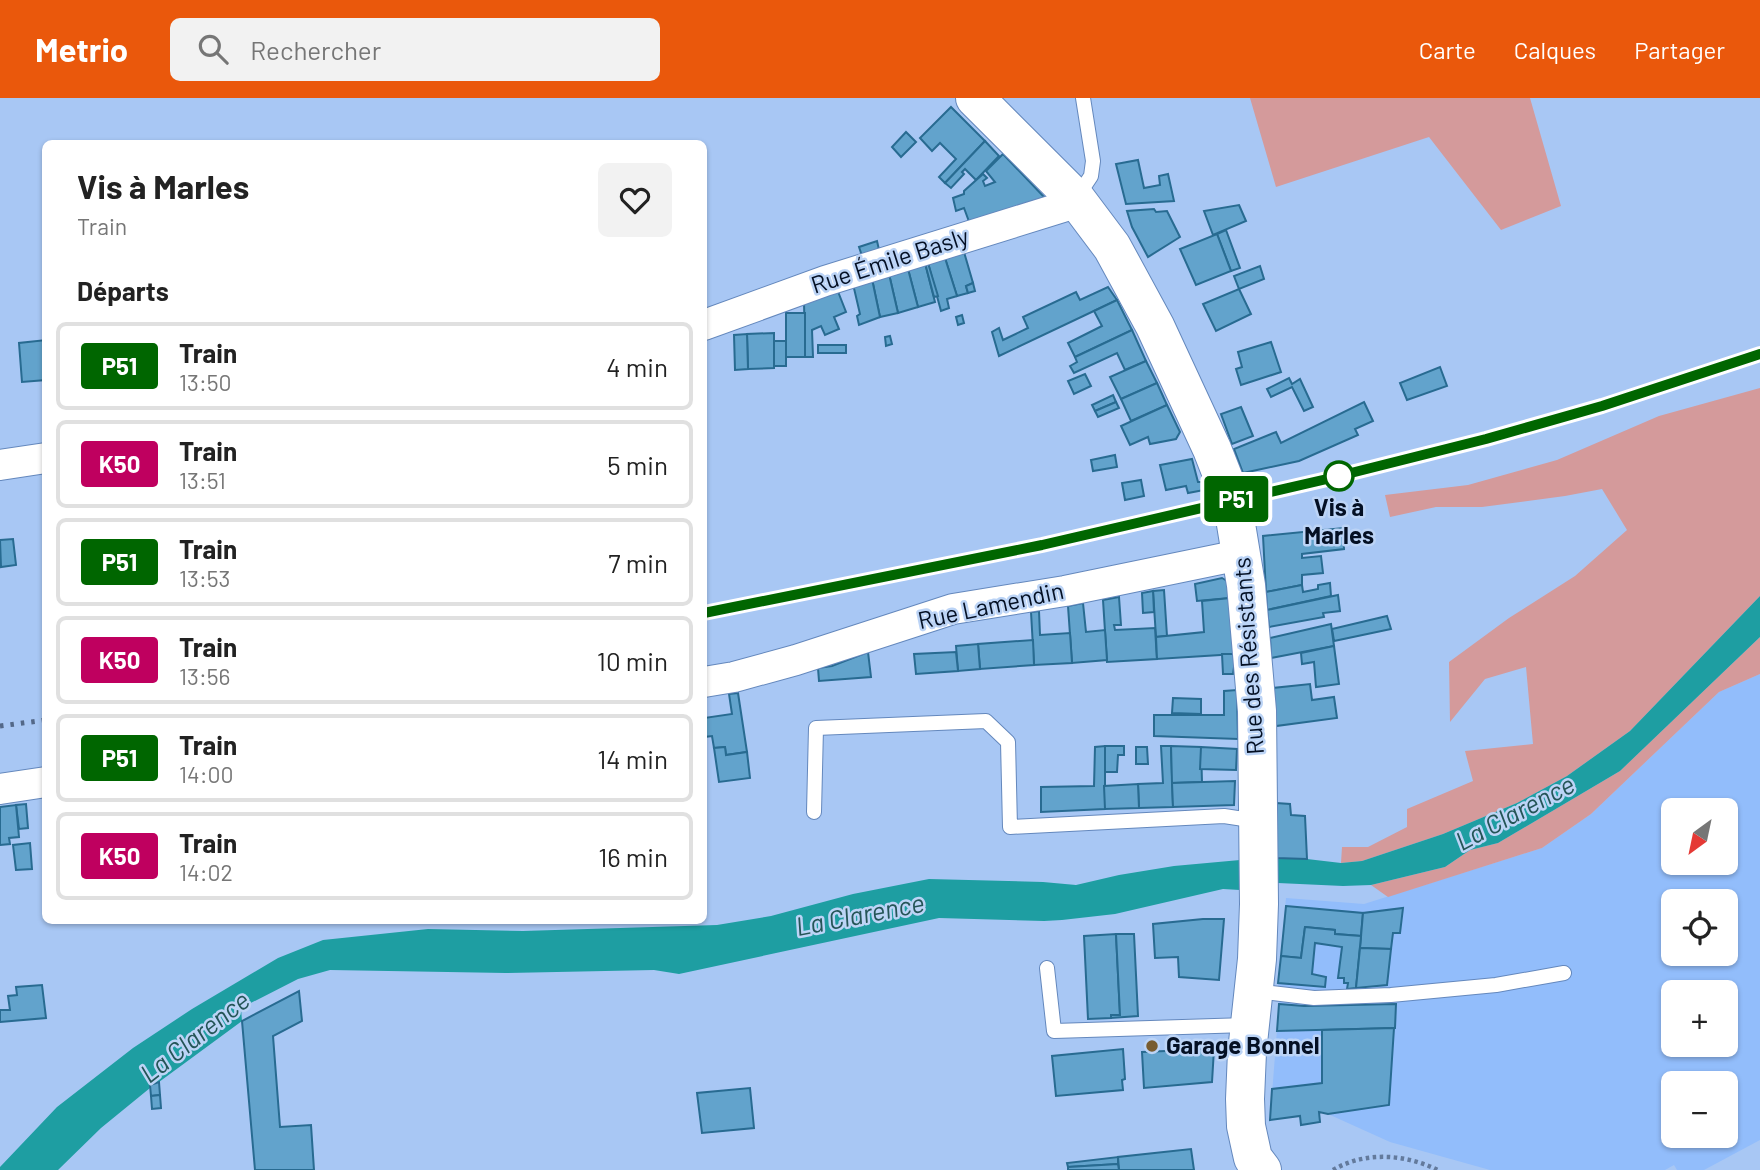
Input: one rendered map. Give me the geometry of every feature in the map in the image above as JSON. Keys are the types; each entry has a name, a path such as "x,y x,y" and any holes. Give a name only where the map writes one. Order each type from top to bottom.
{"main road":[{"name":"Rue des Résistants","path":"975,98 1076,199 1112,247 1155,326 1232,500 1242,552 1257,710 1259,904 1247,1052 1246,1126 1254,1158 1262,1170"}],"street":[{"name":"Rue Émile Basly","path":"707,325 825,281 1063,207 1076,199"},
{"path":"0,466 42,459"},
{"name":"Rue Lamendin","path":"707,681 796,660 953,609 1065,591 1230,557 1242,552"},
{"path":"0,789 42,783"}],"lane":[{"path":"1076,199 1091,176 1094,161 1083,98"},
{"path":"814,813 816,728 986,721 1008,742 1010,827 1224,816 1257,839"},
{"path":"1047,968 1054,1031 1252,1008 1314,998 1391,995 1496,985 1564,973"}],"path":[{"path":"1333,1170 1366,1156 1407,1159 1438,1170"}],"shaded area":[{"path":"1250,98 1530,98 1561,206 1501,230 1429,137 1276,187"},
{"path":"1760,388 1760,596 1630,731 1567,776 1517,803 1443,834 1362,861 1341,863 1342,847 1368,847 1407,827 1407,809 1473,781 1465,751 1533,744 1526,667 1485,679 1450,722 1449,662 1509,618 1575,576 1627,530 1602,489 1482,507 1436,507 1390,517 1385,495 1468,485 1557,460 1659,416"},
{"path":"1760,637 1760,674 1719,692 1591,814 1542,848 1388,897 1371,885 1445,867 1470,850 1498,843 1620,771"},
{"path":"1760,674 1760,1140 1704,1170 1677,1170 1674,1165 1665,1170 1490,1170 1390,1142 1320,1112 1320,1122 1301,1125 1299,1116 1270,1120 1286,898 1364,904 1542,848 1591,814 1719,692"}],"water":[{"name":"La Clarence","path":"1760,596 1760,637 1620,771 1498,843 1470,850 1445,867 1371,885 1278,883 1276,858 1341,863 1362,861 1443,834 1517,803 1567,776 1630,731"},
{"name":"La Clarence","path":"1240,860 1240,890 1223,889 1115,914 1062,920 939,918 679,974 654,970 506,973 330,970 298,979 241,1008 242,1021 159,1082 150,1085 150,1088 101,1128 58,1170 0,1170 57,1107 133,1048 278,958 323,940 428,929 523,931 717,925 771,916 853,894 929,879 1076,885 1174,866"}],"building":[{"path":"951,107 985,141 945,183 939,177 956,159 940,143 932,151 920,138"},
{"path":"906,132 916,142 901,157 892,147"},
{"path":"985,141 999,156 976,180 965,169 962,172 964,174 951,188 945,183"},
{"path":"1003,154 1045,198 971,227 964,208 956,211 953,198 964,194 983,174 987,178 983,181 985,186 995,182 986,171"},
{"path":"1138,160 1144,188 1160,185 1159,176 1168,174 1174,201 1126,204 1116,164"},
{"path":"1239,205 1246,221 1213,235 1204,211"},
{"path":"1154,209 1156,212 1167,211 1180,237 1148,257 1127,211"},
{"path":"1226,230 1240,268 1231,271 1217,234"},
{"path":"1217,234 1231,271 1196,285 1180,249"},
{"path":"877,241 880,254 863,259 859,247"},
{"path":"964,252 973,283 966,286 968,293 957,296 945,258"},
{"path":"945,258 957,296 947,299 949,308 941,311 928,263"},
{"path":"925,263 935,302 918,307 908,269"},
{"path":"925,263 928,263 938,296 934,297"},
{"path":"1260,266 1264,279 1239,289 1234,276"},
{"path":"908,269 918,307 898,313 889,274"},
{"path":"889,274 898,313 880,317 872,279"},
{"path":"872,279 880,317 859,325 857,316 860,314 853,284"},
{"path":"973,283 975,291 968,293 966,286"},
{"path":"1108,287 1117,300 999,356 992,332 999,328 1003,340 1028,328 1023,317 1076,292 1080,300"},
{"path":"837,289 846,312 834,317 839,329 825,335 821,326 812,330 813,357 805,357 804,301"},
{"path":"1239,289 1251,314 1216,331 1203,304"},
{"path":"1117,300 1132,330 1075,357 1068,343 1102,326 1094,311"},
{"path":"786,313 805,313 805,357 786,357"},
{"path":"962,315 964,323 958,325 956,317"},
{"path":"1132,330 1146,361 1125,370 1117,353 1074,373 1070,366 1077,362 1075,357"},
{"path":"774,333 774,368 748,369 747,334"},
{"path":"747,334 748,369 735,370 734,335"},
{"path":"890,336 892,344 886,346 885,337"},
{"path":"42,340 42,380 22,382 19,343"},
{"path":"774,341 786,341 786,366 774,366"},
{"path":"1271,342 1281,372 1241,385 1236,369 1242,367 1238,352"},
{"path":"818,345 846,345 846,353 818,353"},
{"path":"1146,361 1157,383 1121,399 1110,377"},
{"path":"1440,367 1447,386 1407,400 1400,383"},
{"path":"1085,374 1091,386 1074,394 1068,381"},
{"path":"1289,378 1292,384 1300,379 1313,407 1304,411 1292,387 1271,397 1267,389"},
{"path":"1157,383 1167,405 1131,421 1121,399"},
{"path":"1113,395 1116,402 1095,411 1092,405"},
{"path":"1116,402 1119,408 1098,417 1095,411"},
{"path":"1364,402 1373,421 1355,429 1358,435 1299,461 1243,473 1234,449 1276,432 1281,443"},
{"path":"1167,405 1180,432 1176,439 1150,444 1148,437 1130,445 1121,426"},
{"path":"1241,407 1253,436 1232,444 1221,414"},
{"path":"1115,455 1117,467 1093,471 1091,460"},
{"path":"1192,459 1198,482 1202,482 1204,490 1188,493 1186,486 1166,490 1160,465"},
{"path":"1141,480 1144,496 1125,500 1122,483"},
{"path":"1343,528 1344,549 1302,554 1302,558 1321,556 1323,573 1302,575 1302,585 1266,592 1263,536"},
{"path":"13,539 16,565 1,567 0,540"},
{"path":"1222,578 1229,582 1230,598 1197,601 1195,584"},
{"path":"1330,583 1331,596 1267,610 1266,592 1302,585 1303,592"},
{"path":"1164,590 1167,636 1156,637 1153,591"},
{"path":"1153,591 1154,612 1143,613 1142,593"},
{"path":"1338,595 1340,611 1323,613 1324,617 1269,627 1267,610"},
{"path":"1119,597 1121,625 1114,625 1115,630 1155,628 1157,659 1107,662 1103,600"},
{"path":"1230,598 1236,654 1157,659 1156,637 1204,632 1202,601"},
{"path":"1083,603 1086,632 1105,630 1107,660 1072,663 1068,606"},
{"path":"1039,611 1040,635 1070,633 1072,663 1034,665 1031,612"},
{"path":"1387,616 1391,629 1334,641 1332,629"},
{"path":"1331,624 1334,646 1271,658 1270,638"},
{"path":"1033,640 1034,665 980,669 978,644"},
{"path":"978,644 980,669 958,671 956,646"},
{"path":"1334,646 1339,684 1316,687 1314,662 1302,664 1301,653"},
{"path":"868,652 871,677 819,681 818,668 832,666"},
{"path":"956,652 958,671 916,674 914,654"},
{"path":"1222,654 1236,654 1233,674 1223,674"},
{"path":"1310,684 1312,700 1334,697 1337,718 1276,726 1273,688"},
{"path":"1237,690 1238,739 1154,736 1154,715 1224,715 1224,691"},
{"path":"738,693 747,752 726,755 725,747 714,748 712,736 707,737 707,718 732,714 729,694"},
{"path":"1173,698 1201,699 1201,714 1172,713"},
{"path":"1105,746 1124,746 1124,755 1118,755 1117,772 1104,772"},
{"path":"1105,746 1105,809 1041,812 1041,787 1094,786 1095,747"},
{"path":"1161,746 1171,746 1173,807 1139,808 1138,784 1163,783"},
{"path":"1171,746 1201,747 1202,782 1172,783"},
{"path":"725,747 726,755 747,752 750,778 719,782 714,748"},
{"path":"1136,747 1147,747 1148,764 1136,764"},
{"path":"1201,747 1237,749 1236,770 1200,769"},
{"path":"1235,781 1234,805 1173,807 1172,783"},
{"path":"1138,784 1139,808 1105,809 1104,786"},
{"path":"1276,803 1290,804 1291,815 1305,816 1307,859 1276,858"},
{"path":"26,804 28,828 19,829 16,805"},
{"path":"16,805 19,837 9,838 10,844 0,845 0,807"},
{"path":"30,843 32,869 16,870 13,845"},
{"path":"1286,906 1363,913 1361,936 1335,934 1335,930 1305,927 1301,958 1281,956"},
{"path":"1403,908 1400,933 1393,933 1391,949 1360,948 1363,913"},
{"path":"1224,919 1219,980 1179,977 1178,957 1155,958 1153,924"},
{"path":"1305,927 1335,930 1335,934 1361,936 1356,988 1347,989 1348,983 1344,983 1344,978 1338,978 1342,947 1315,943 1312,974 1326,977 1325,987 1278,983 1281,956 1301,958"},
{"path":"1116,934 1120,1015 1088,1019 1084,936"},
{"path":"1116,934 1134,934 1138,1016 1111,1018 1111,1015 1120,1015"},
{"path":"1360,948 1391,949 1387,985 1356,988"},
{"path":"42,985 46,1018 0,1022 0,1010 10,1010 8,996 17,995 16,987"},
{"path":"299,991 302,1021 273,1036 280,1127 311,1125 314,1170 255,1170 242,1021"},
{"path":"1279,1004 1396,1004 1395,1028 1277,1031"},
{"path":"1394,1028 1389,1105 1328,1114 1319,1112 1320,1122 1301,1125 1300,1116 1270,1120 1272,1089 1322,1083 1322,1030"},
{"path":"1123,1049 1123,1090 1056,1096 1052,1056"},
{"path":"1214,1049 1212,1082 1144,1088 1142,1052"},
{"path":"159,1082 160,1095 151,1096 150,1085"},
{"path":"750,1088 754,1128 702,1133 697,1093"},
{"path":"160,1095 161,1108 152,1109 151,1096"},
{"path":"1191,1149 1194,1170 1119,1170 1118,1157"},
{"path":"1118,1157 1118,1164 1068,1167 1067,1163"},
{"path":"1118,1164 1119,1170 1068,1170 1068,1167"}],"railway":[{"path":"707,612 1042,545 1327,479 1486,439 1602,406 1760,354"},
{"path":"0,726 42,721"}],"train":[{"name":"P51","path":"707,612 1042,545 1327,479 1486,439 1602,406 1760,354"}],"place":[{"name":"Vis à Marles","path":"1339,476"},
{"name":"Garage Bonnel","path":"1152,1046"}]}
